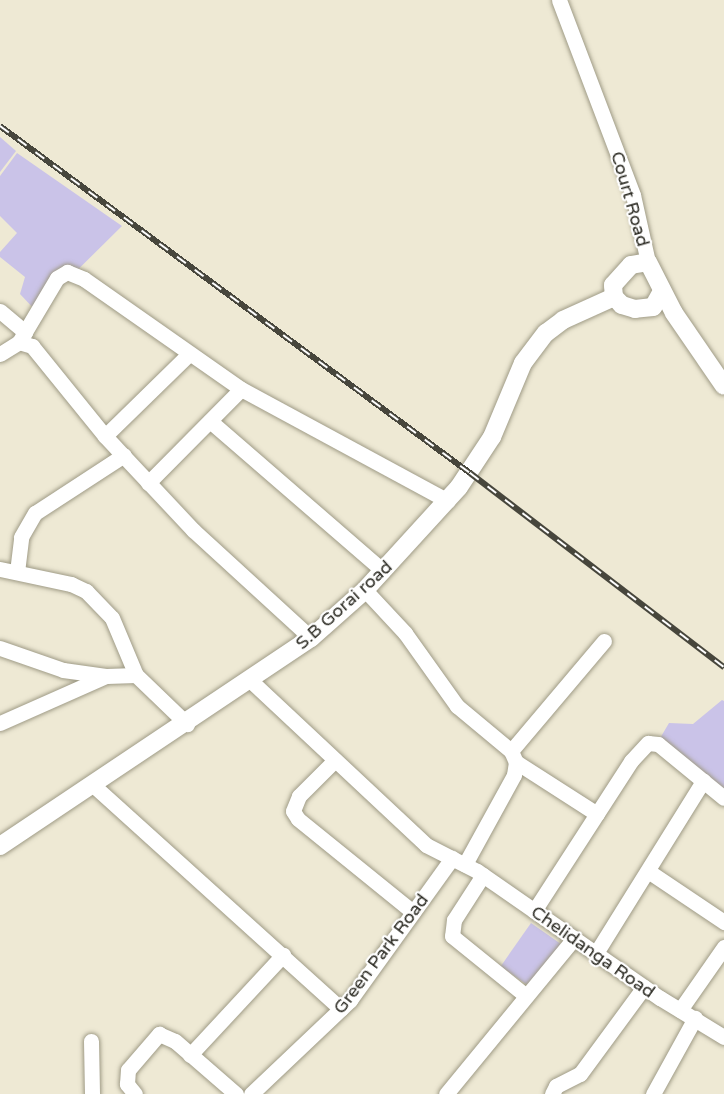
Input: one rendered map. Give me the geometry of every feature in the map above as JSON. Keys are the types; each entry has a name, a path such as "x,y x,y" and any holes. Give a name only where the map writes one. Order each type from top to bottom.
{"street":[{"name":"Court Road","path":"559,0 633,195 648,262 660,280 662,291 724,386"},
{"path":"648,262 632,265 619,276 613,285 614,297 622,305 635,309 653,307 662,291"},
{"path":"0,354 22,337 57,278 67,272 84,279 188,355 242,389 448,501"},
{"name":"S.B Gorai road","path":"0,846 251,681 311,638 365,590 448,501 492,436 514,381 534,347 563,320 614,297"},
{"path":"0,311 22,337 47,360 105,436 148,483 233,569 311,638"},
{"path":"105,436 188,355"},
{"path":"148,483 242,389"},
{"path":"210,421 383,571"},
{"path":"17,572 21,537 35,513 124,455"},
{"path":"0,569 86,591 112,618 136,675 187,724"},
{"path":"365,590 405,633 457,706 513,756 597,814"},
{"path":"458,861 514,776 513,756 604,641"},
{"path":"0,648 63,670 106,676 136,675"},
{"path":"0,723 106,676"},
{"name":"Chelidanga Road","path":"251,681 426,845 483,875 644,987 724,1037"},
{"path":"534,910 597,814 648,743 658,744 724,798"},
{"path":"335,760 294,803 298,819 413,912"},
{"path":"596,953 704,781"},
{"path":"93,785 340,1009"},
{"name":"Green Park Road","path":"251,1094 340,1009 413,912 458,861"},
{"path":"648,871 724,922"},
{"path":"483,875 454,920 452,936 526,996"},
{"path":"446,1094 574,938"},
{"path":"680,1010 724,947"},
{"path":"190,1054 283,955"},
{"path":"552,1094 556,1086 580,1074 644,987"},
{"path":"653,1094 695,1018"},
{"path":"135,1094 125,1077 153,1038 166,1036 236,1094"},
{"path":"91,1041 92,1094"}],"shaded area":[{"path":"0,137 16,151 0,172"},
{"path":"17,153 122,226 36,311 20,294 25,277 0,257 0,252 17,233 0,216 0,176"},
{"path":"722,700 724,701 724,792 659,740 669,723 693,724"},
{"path":"531,923 564,946 533,989 501,966"}],"railway":[{"path":"0,126 470,473 724,667"}]}
